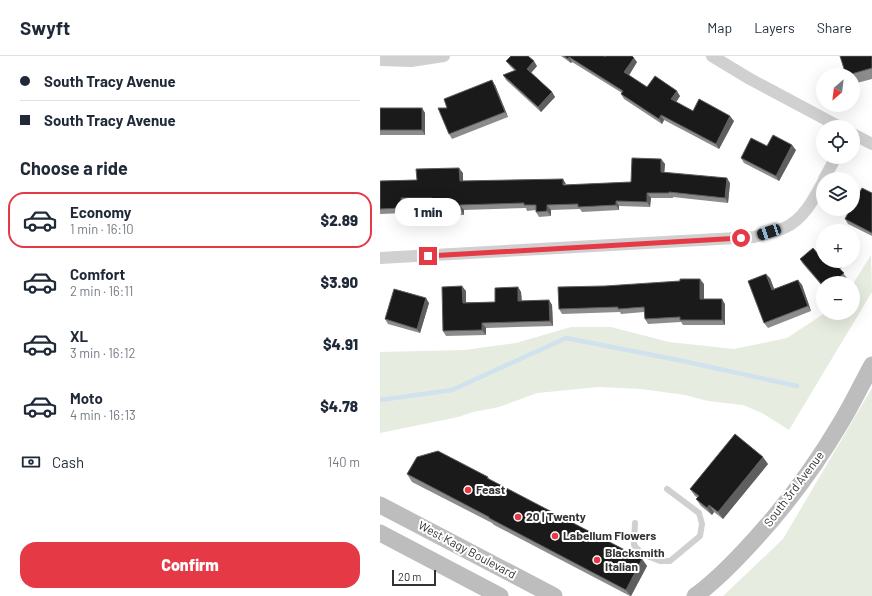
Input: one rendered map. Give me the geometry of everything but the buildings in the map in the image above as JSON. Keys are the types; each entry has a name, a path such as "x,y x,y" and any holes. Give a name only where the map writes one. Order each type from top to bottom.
{"main road":[{"name":"South 3rd Avenue","path":"695,596 709,589 757,538 804,480 841,423 872,365"},
{"name":"West Kagy Boulevard","path":"380,505 554,596"},
{"name":"West Kagy Boulevard","path":"380,533 500,596"},
{"path":"464,576 479,596"}],"street":[{"path":"380,60 411,62 444,56"},
{"path":"712,56 750,79 827,120"},
{"path":"860,138 872,144"},
{"path":"380,258 754,237 784,228 795,222 816,195"}],"lane":[{"path":"635,523 634,545 642,554 660,561 670,561 700,536 702,524 699,513 667,489"}],"shaded area":[{"path":"871,255 872,292 860,312 860,276 858,276"},
{"path":"816,319 855,320 789,430 762,413 743,405 708,401 685,395 641,389 599,387 537,393 499,407 380,433 380,352 465,350 516,343 571,327 611,327 669,342 734,349 787,338"},
{"path":"872,388 872,596 723,596 783,539"}],"waterway":[{"path":"380,400 452,390 566,338 678,360 797,386"}],"place":[{"name":"Feast","path":"468,490"},
{"name":"20 | Twenty","path":"518,517"},
{"name":"Labellum Flowers","path":"555,536"},
{"name":"Blacksmith Italian","path":"597,560"}],"route":[{"path":"428,256 729,240 741,238"}]}
